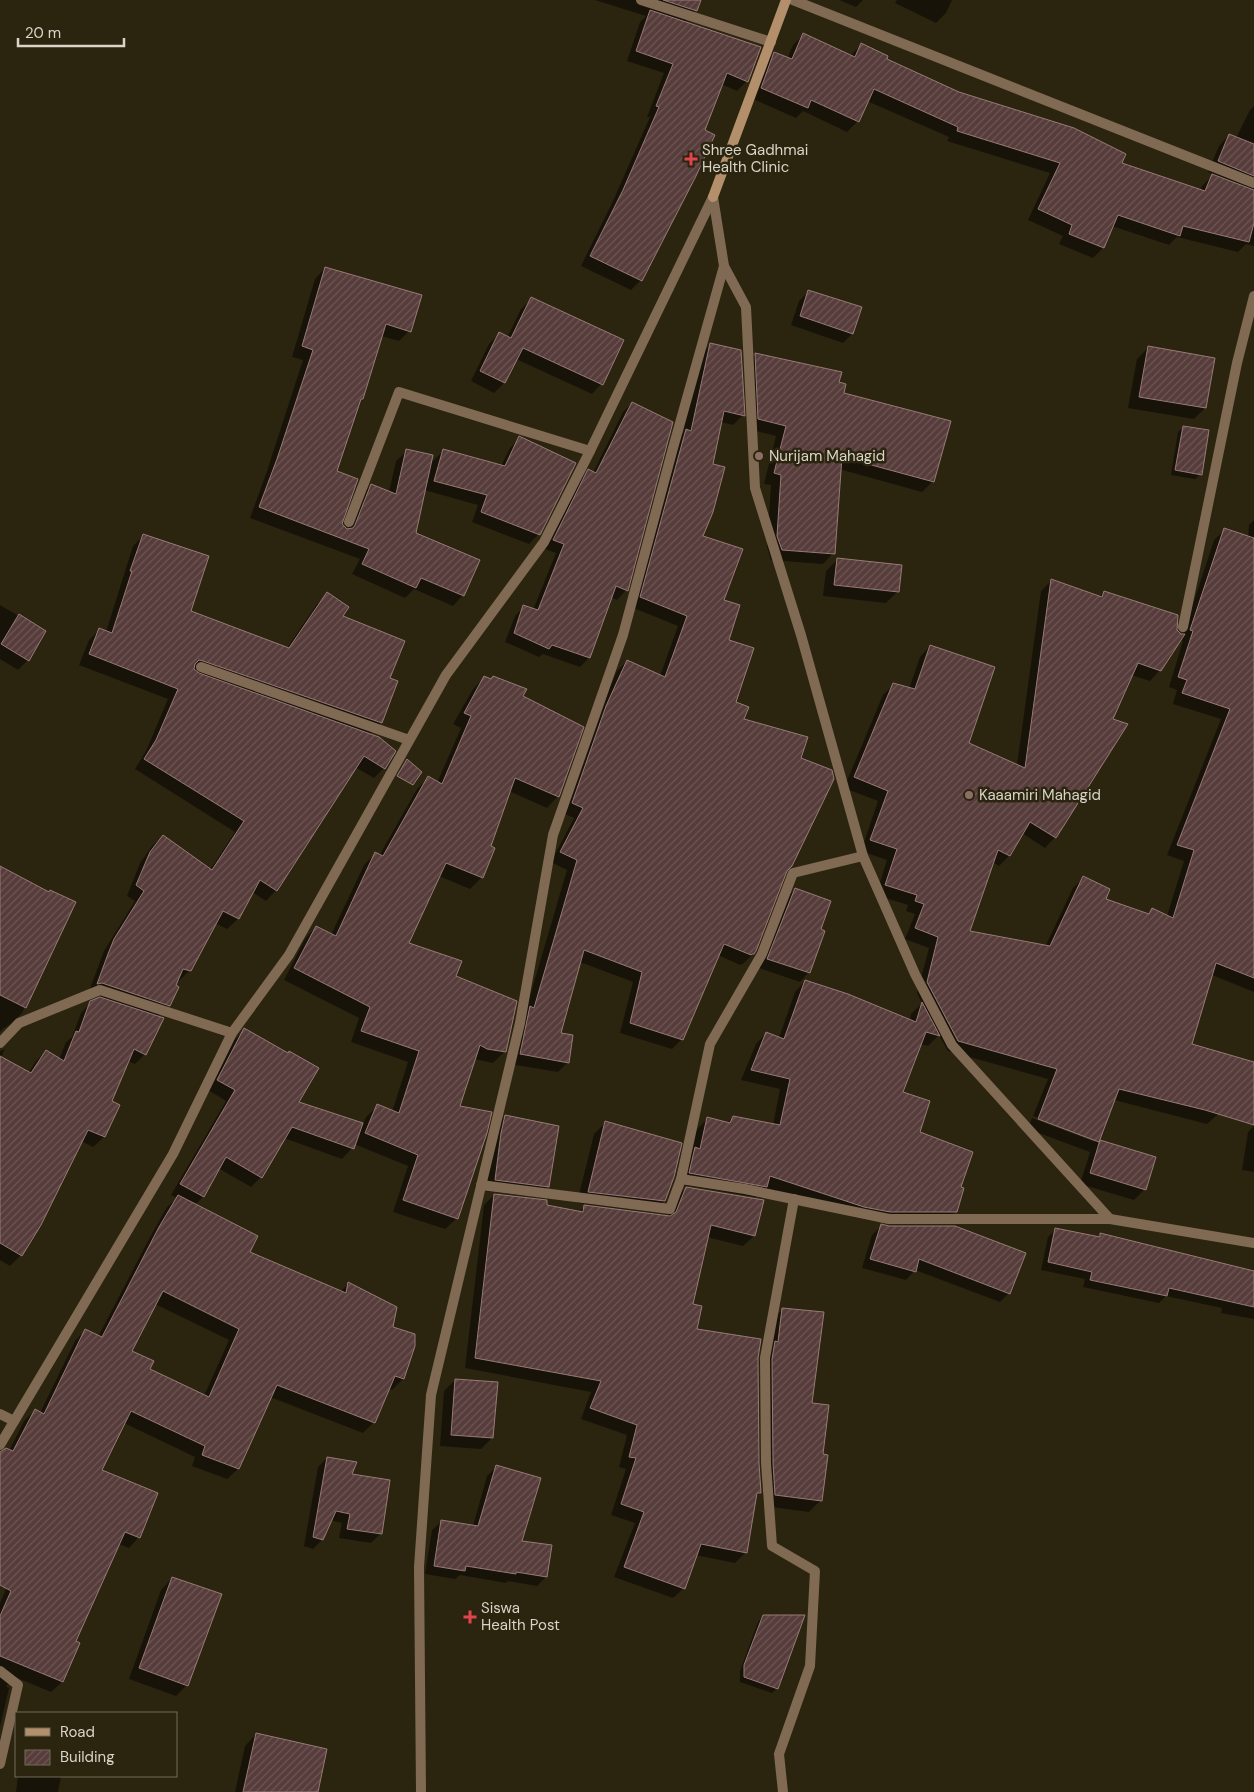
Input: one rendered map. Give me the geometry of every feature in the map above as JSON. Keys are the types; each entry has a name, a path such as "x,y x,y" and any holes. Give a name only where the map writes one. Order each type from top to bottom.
{"street":[{"path":"641,0 771,42"},
{"path":"0,1445 173,1154 232,1033 289,955 446,675 544,542 713,197 786,0"},
{"path":"793,0 1254,183"},
{"path":"713,197 724,266 746,307 756,488 801,635 863,856 915,974 952,1046 1110,1219"},
{"path":"421,1792 419,1567 431,1395 520,1022 553,835 623,635 724,266"},
{"path":"1183,627 1237,363 1254,296"},
{"path":"349,522 400,392 590,451"},
{"path":"201,667 410,740"},
{"path":"481,1185 670,1209 681,1179 710,1044 762,954 794,873 863,856"},
{"path":"0,1043 19,1022 100,990 232,1033"},
{"path":"681,1179 745,1189 889,1219 1110,1219 1254,1243"},
{"path":"783,1792 779,1754 810,1666 815,1571 772,1546 766,1463 765,1358 794,1199"},
{"path":"0,1414 14,1421"},
{"path":"0,1671 18,1685 0,1764"}],"building":[{"path":"663,0 701,0 697,11"},
{"path":"650,10 761,47 748,82 727,73 705,130 715,135 642,281 590,256 623,190 659,107 656,106 673,64 636,51"},
{"path":"803,33 855,57 861,43 888,56 887,59 959,92 1074,128 1126,154 1122,163 1205,191 1212,174 1254,190 1254,223 1249,242 1183,226 1180,236 1118,215 1104,248 1069,234 1072,225 1038,209 1060,163 957,131 958,127 874,89 859,122 811,100 808,108 761,88 774,52 792,59"},
{"path":"1229,134 1254,144 1254,176 1218,161"},
{"path":"325,267 422,295 411,332 386,324 363,399 361,399 337,471 358,479 342,524 347,529 353,528 371,484 396,494 406,449 433,455 416,533 480,560 464,596 421,578 416,588 362,564 369,549 259,507 313,350 302,346"},
{"path":"808,290 862,307 853,334 800,316"},
{"path":"531,297 624,340 603,385 523,348 505,383 480,371 499,332 511,338"},
{"path":"710,343 741,350 745,416 724,411 713,464 725,467 713,512 703,536 743,549 724,600 740,605 729,640 754,648 736,702 749,707 744,719 808,737 801,758 832,770 834,779 792,866 787,871 756,951 751,955 724,944 683,1040 630,1023 642,972 584,950 561,1033 573,1035 569,1063 520,1054 530,1006 534,1008 577,860 560,852 583,808 572,803 606,706 627,660 665,677 687,616 640,597 686,429 691,431"},
{"path":"1148,346 1215,358 1206,408 1139,397"},
{"path":"755,353 842,372 839,382 846,384 844,393 951,421 934,482 842,457 835,554 782,550 777,536 781,475 774,473 786,426 758,419"},
{"path":"632,402 673,422 628,591 616,586 590,658 552,645 549,649 514,633 523,605 538,610 564,544 553,540 588,469 596,473"},
{"path":"1183,426 1209,430 1202,475 1175,470"},
{"path":"519,436 576,463 540,535 481,512 487,495 434,481 443,449 505,466"},
{"path":"1224,528 1254,538 1254,978 1216,963 1192,1044 1254,1062 1254,1125 1205,1110 1119,1089 1099,1142 1038,1119 1057,1069 958,1041 927,982 938,937 915,928 924,904 915,901 917,895 885,885 897,849 870,840 888,791 854,777 893,683 915,689 930,645 995,667 969,743 1025,768 1051,579 1102,597 1104,591 1178,615 1177,630 1181,634 1185,634 1161,671 1138,663 1113,719 1128,724 1056,838 1030,822 1010,856 998,850 970,931 1050,946 1083,876 1110,889 1106,899 1149,914 1152,908 1173,918 1194,850 1177,845 1230,709 1182,693 1187,680 1178,677 1193,631 1190,630"},
{"path":"143,534 209,556 191,611 289,648 327,592 349,607 343,616 405,641 390,678 398,681 382,723 203,661 199,660 195,664 194,669 199,673 379,737 396,751 385,769 364,756 277,891 260,880 239,919 223,911 191,971 183,969 176,985 179,987 170,1006 102,983 97,984 114,939 144,891 136,885 150,852 163,835 212,870 244,821 144,759 156,740 178,689 89,654 99,628 112,633"},
{"path":"837,558 902,565 899,592 834,585"},
{"path":"19,614 46,631 29,661 1,644"},
{"path":"484,676 491,679 493,676 527,689 523,696 584,727 559,797 515,778 491,846 495,848 483,878 446,863 409,943 462,961 456,976 517,1001 506,1052 487,1049 480,1045 460,1106 492,1112 487,1133 458,1219 403,1200 418,1155 365,1133 377,1104 399,1113 419,1051 361,1031 370,1007 294,968 316,926 336,936 375,852 383,856 428,776 442,784 471,716 464,713"},
{"path":"407,759 422,772 413,785 397,776"},
{"path":"0,866 49,892 50,890 76,902 26,1008 0,995"},
{"path":"795,888 831,901 821,929 825,931 810,973 767,959"},
{"path":"805,980 848,994 916,1022 922,1002 940,1036 926,1032 903,1092 930,1101 920,1132 973,1152 961,1187 964,1188 957,1212 890,1212 864,1207 770,1176 767,1187 689,1173 695,1147 700,1149 707,1117 730,1123 733,1116 780,1125 790,1079 751,1070 766,1032 784,1039"},
{"path":"100,997 164,1018 146,1055 134,1049 112,1101 120,1105 105,1137 88,1130 41,1225 22,1256 0,1243 0,1056 31,1073 46,1050 64,1061 76,1031 79,1032 90,1001"},
{"path":"244,1028 319,1068 299,1102 363,1123 354,1149 292,1127 262,1178 226,1157 204,1197 180,1184 235,1090 217,1080"},
{"path":"505,1115 559,1126 549,1187 495,1180"},
{"path":"605,1121 682,1143 674,1177 665,1201 588,1192"},
{"path":"1100,1140 1156,1157 1146,1190 1090,1173"},
{"path":"686,1187 764,1200 755,1236 711,1225 693,1304 702,1306 697,1329 761,1339 758,1358 761,1493 757,1493 747,1553 701,1544 685,1589 624,1567 644,1512 621,1504 636,1458 629,1457 637,1425 590,1408 601,1381 475,1358 494,1194 547,1200 547,1205 583,1212 584,1205 670,1216 676,1212"},
{"path":"178,1195 258,1236 250,1252 346,1293 348,1282 397,1307 393,1327 415,1334 415,1346 404,1379 395,1376 375,1423 277,1385 239,1469 202,1455 205,1446 131,1411 102,1470 158,1493 140,1538 125,1532 76,1641 80,1643 63,1682 0,1656 0,1616 11,1591 0,1585 0,1452 6,1448 13,1451 35,1409 44,1414 85,1329 102,1337 159,1227","holes":["163,1291 239,1329 209,1397 150,1369 154,1361 132,1351"]},
{"path":"881,1224 889,1226 955,1226 1026,1253 1010,1294 919,1259 916,1272 870,1259"},
{"path":"1055,1228 1100,1237 1100,1233 1254,1271 1254,1307 1169,1288 1167,1296 1090,1280 1092,1272 1048,1262"},
{"path":"782,1308 824,1312 812,1403 829,1405 823,1454 828,1455 822,1501 775,1495 772,1359 775,1341 778,1342"},
{"path":"455,1379 498,1382 493,1438 451,1435"},
{"path":"327,1457 357,1462 352,1474 390,1480 382,1534 347,1529 350,1514 336,1511 323,1540 313,1537"},
{"path":"496,1465 541,1478 522,1541 552,1545 547,1577 466,1566 465,1571 434,1566 441,1520 478,1526"},
{"path":"172,1577 222,1594 188,1686 139,1668"},
{"path":"763,1615 805,1615 778,1689 744,1677 744,1665"},
{"path":"256,1733 327,1749 318,1792 243,1792"}],"place":[{"name":"Shree Gadhmai Health Clinic","path":"691,159"},
{"name":"Nurijam Mahagid","path":"759,456"},
{"name":"Kaaamiri Mahagid","path":"969,795"},
{"name":"Siswa Health Post","path":"470,1617"}]}
